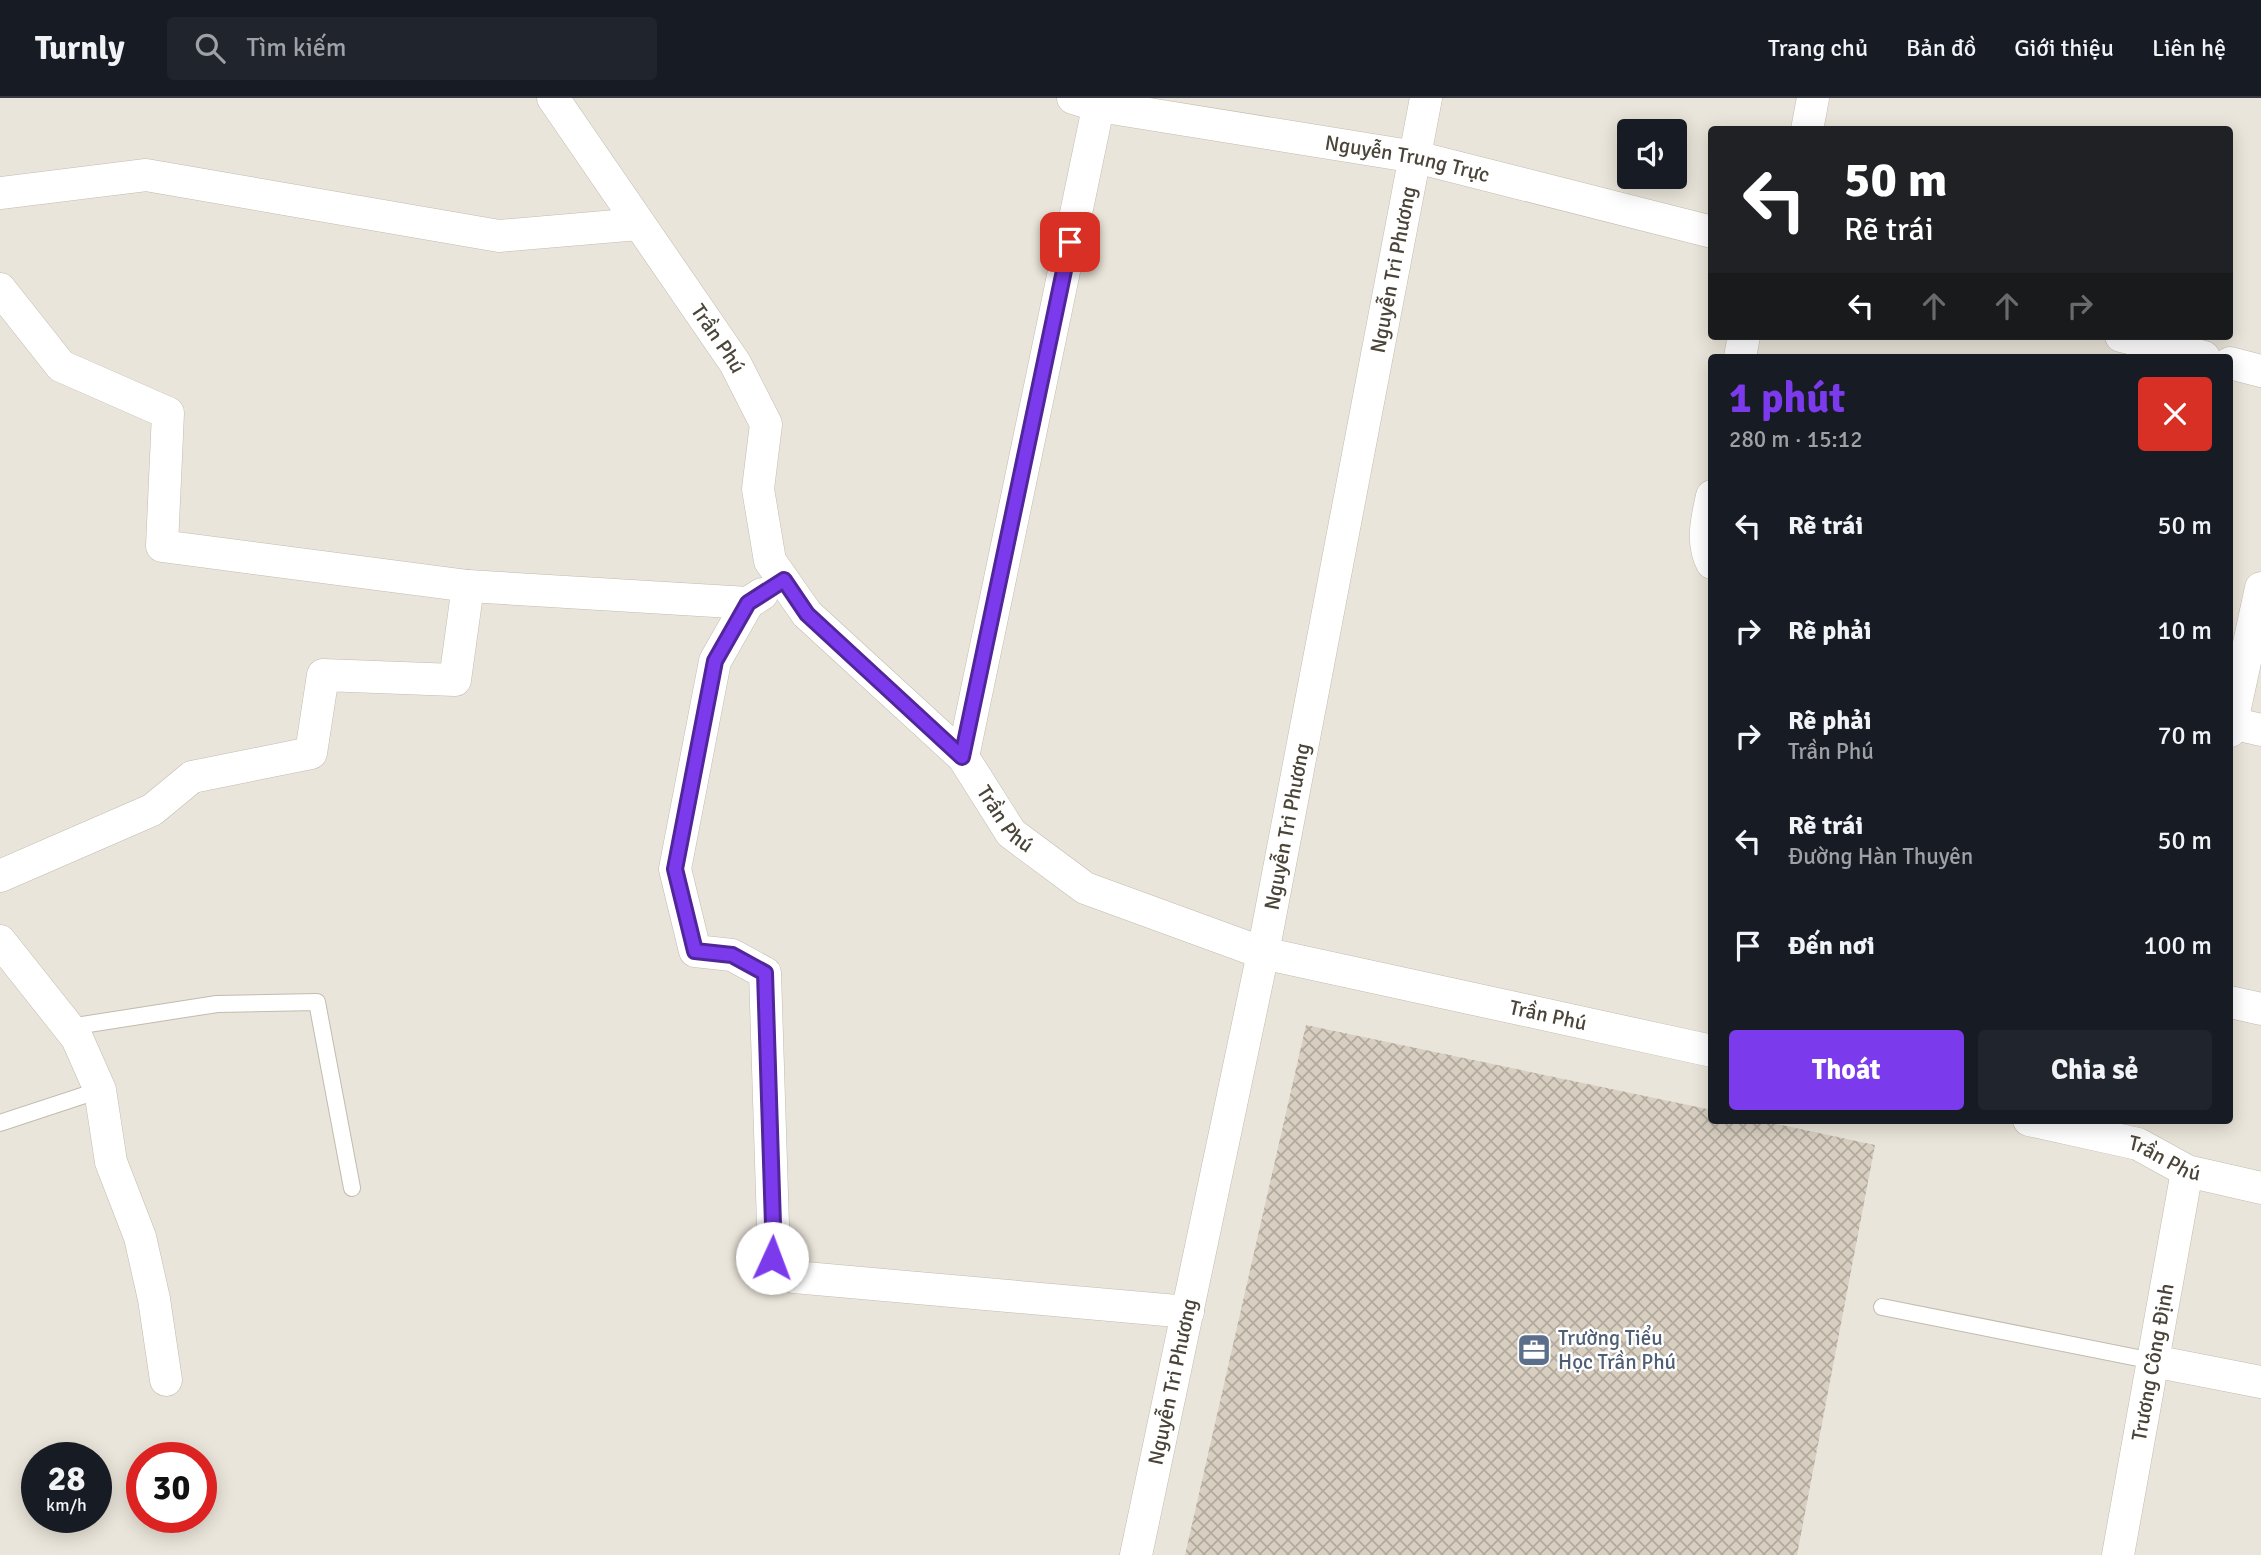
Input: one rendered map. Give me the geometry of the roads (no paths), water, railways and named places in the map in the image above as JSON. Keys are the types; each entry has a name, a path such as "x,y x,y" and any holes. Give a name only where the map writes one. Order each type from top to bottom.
{"street":[{"name":"Trần Phú","path":"553,98 735,363 766,424 758,489 770,561 807,614 962,757 1012,833 1085,888 1264,953 1708,1050"},
{"name":"Nguyễn Tri Phương","path":"1136,1555 1264,953 1426,98"},
{"path":"1808,126 1813,98"},
{"path":"962,757 1091,101"},
{"name":"Nguyễn Trung Trực","path":"1091,101 1416,157 1708,231"},
{"path":"0,193 146,175 499,236 639,224"},
{"path":"0,289 61,366 168,413 162,546 468,586 748,603"},
{"path":"2138,340 2192,354"},
{"path":"2233,364 2261,371"},
{"path":"1708,513 1708,551"},
{"path":"784,580 748,603 715,661 675,869 695,951 732,955 765,973 772,1258 779,1272 794,1277 1188,1312"},
{"path":"0,876 152,810 192,777 311,753 323,675 455,680 468,586"},
{"path":"2241,728 2261,588"},
{"path":"0,941 77,1038 100,1090 111,1162 140,1237 154,1299 166,1380"},
{"path":"2233,1003 2261,1009"},
{"name":"Trần Phú","path":"2066,1124 2141,1132 2187,1171 2261,1188"},
{"name":"Trương Công Định","path":"2118,1555 2187,1171"},
{"path":"2153,1361 2261,1382"}],"lane":[{"path":"69,1027 217,1004 317,1002 352,1188"},
{"path":"0,1123 100,1090"},
{"path":"1882,1307 2153,1361"}],"place":[{"name":"Trường Tiểu Học Trần Phú","path":"1534,1350"}]}
